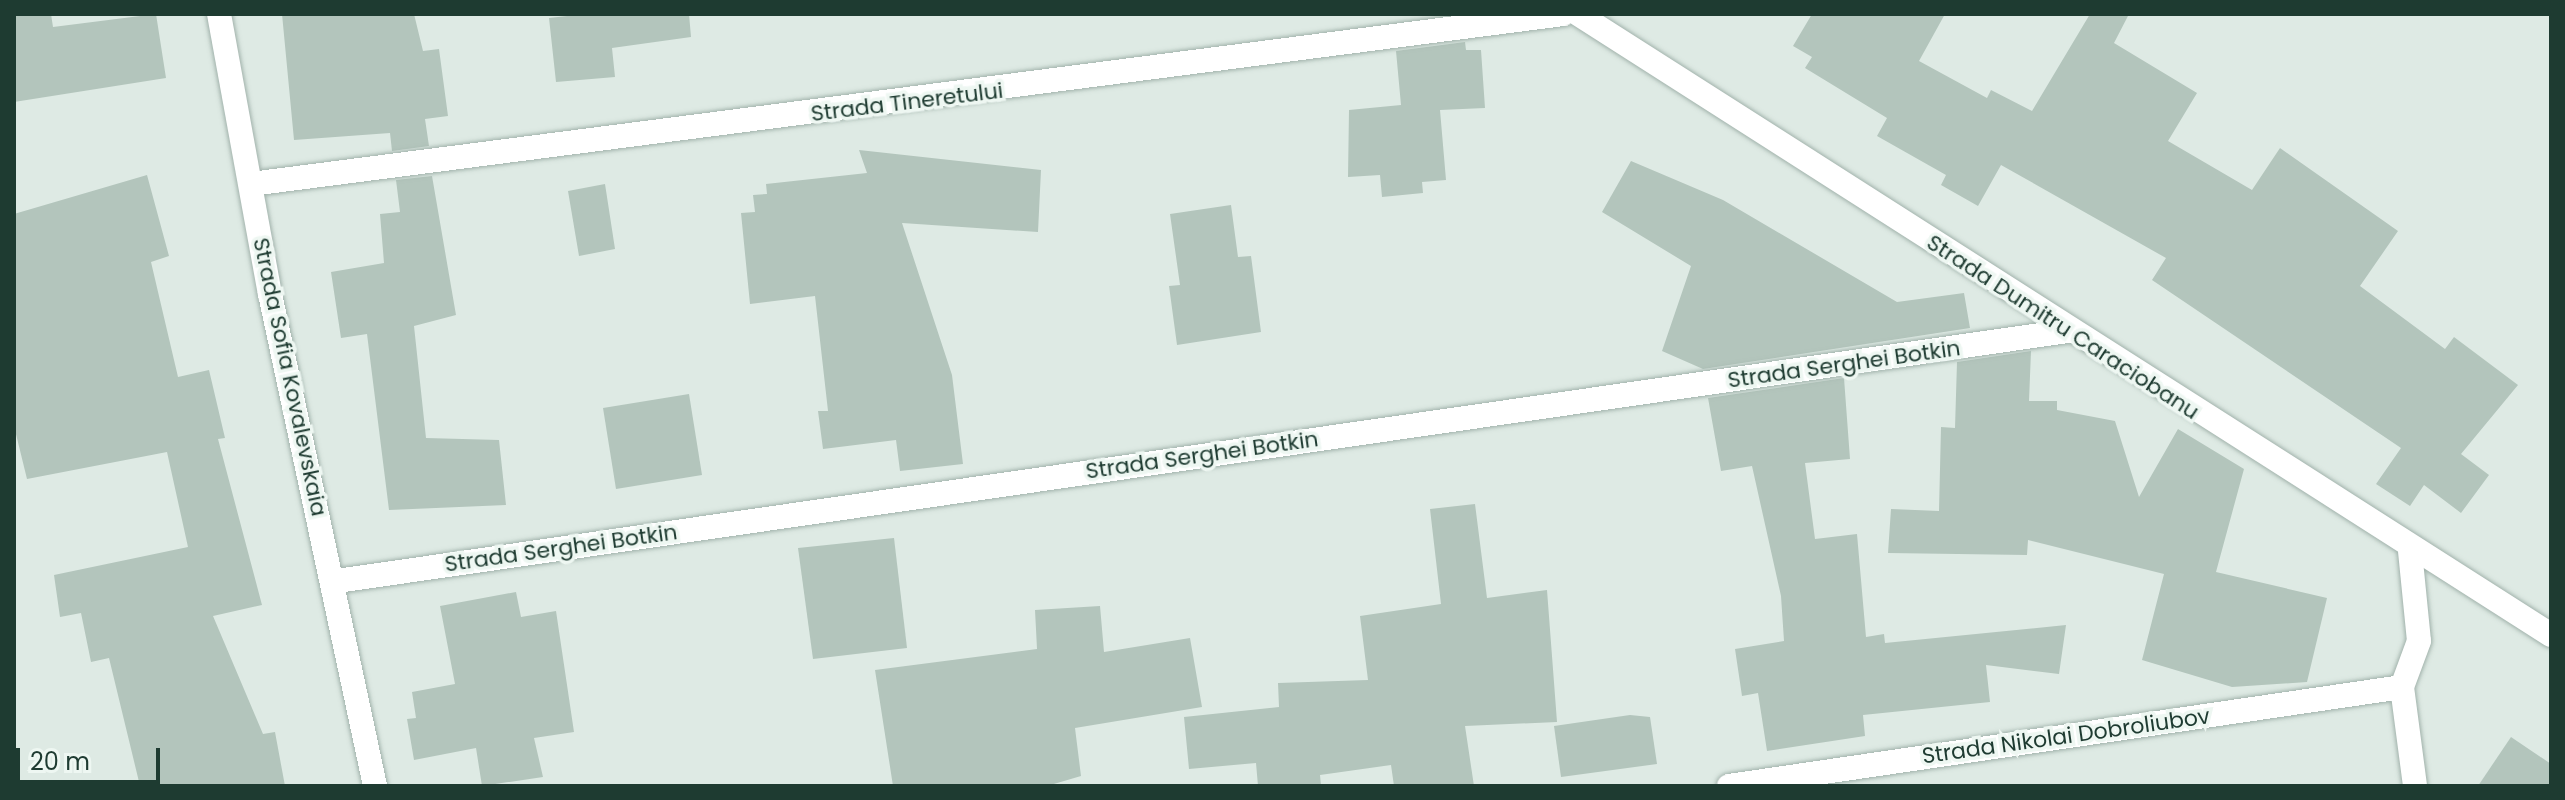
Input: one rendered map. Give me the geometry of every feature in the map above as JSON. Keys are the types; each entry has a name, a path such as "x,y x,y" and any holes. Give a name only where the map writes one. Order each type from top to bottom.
{"street":[{"name":"Strada Sofia Kovalevskaia","path":"219,14 304,461 337,581 375,786"},
{"name":"Strada Tineretului","path":"251,184 1563,14"},
{"name":"Strada Dumitru Caraciobanu","path":"1578,14 2410,551 2551,635"},
{"name":"Strada Serghei Botkin","path":"337,581 2068,331"},
{"path":"2410,551 2419,641 2402,687 2415,786"},
{"name":"Strada Nikolai Dobroliubov","path":"1729,786 2402,687"}],"building":[{"path":"14,14 51,14 53,27 156,14 166,78 14,102"},
{"path":"282,14 414,14 423,51 439,49 448,116 425,119 429,146 392,151 390,133 294,140"},
{"path":"585,14 689,14 691,37 612,48 615,77 556,82 549,18"},
{"path":"1812,14 1945,14 1919,61 1987,98 1991,90 2032,111 2090,14 2129,14 2114,43 2197,93 2168,141 2252,190 2280,148 2398,231 2360,286 2445,349 2454,337 2518,385 2461,454 2489,475 2461,513 2424,485 2410,506 2376,484 2401,448 2152,280 2166,258 2001,165 1978,206 1941,185 1946,175 1877,136 1887,118 1805,68 1812,57 1793,46"},
{"path":"1465,42 1466,50 1481,50 1485,108 1440,110 1446,180 1422,182 1423,193 1382,197 1380,175 1348,177 1349,110 1401,105 1396,51"},
{"path":"859,150 1041,170 1038,232 902,223 952,375 963,464 900,471 896,440 823,449 818,411 828,411 815,296 750,304 741,213 755,212 753,195 767,194 766,184 867,173"},
{"path":"1631,161 1723,200 1897,302 1964,293 1970,328 1703,369 1662,351 1691,266 1602,212"},
{"path":"147,175 169,256 151,262 178,377 209,370 225,438 218,439 262,605 213,616 263,734 275,732 285,786 140,786 109,658 91,662 81,613 60,617 54,575 188,547 167,452 27,479 14,426 14,214"},
{"path":"432,176 456,315 414,326 426,438 499,440 506,505 389,510 367,334 341,338 331,272 384,263 380,214 400,212 396,180"},
{"path":"605,184 615,249 579,256 568,191"},
{"path":"1231,205 1238,257 1251,256 1261,332 1177,345 1169,286 1180,285 1170,214"},
{"path":"2031,351 2029,401 2057,401 2057,410 2115,421 2139,497 2178,429 2244,469 2216,572 2327,598 2307,682 2232,687 2142,660 2164,574 2028,540 2027,555 1888,553 1891,509 1939,511 1941,427 1955,428 1957,362"},
{"path":"1844,378 1850,459 1805,463 1815,539 1857,534 1866,637 1884,634 1885,643 2066,625 2059,674 1986,665 1990,702 1863,715 1865,736 1767,751 1758,693 1742,696 1735,649 1784,641 1781,596 1752,466 1721,471 1708,398"},
{"path":"689,394 702,475 616,489 603,408"},
{"path":"1475,504 1487,598 1547,590 1557,722 1465,726 1474,786 1394,786 1391,765 1320,775 1321,786 1258,786 1256,763 1189,769 1184,717 1279,707 1278,683 1368,680 1360,616 1441,604 1430,509"},
{"path":"894,538 907,648 813,659 798,548"},
{"path":"516,592 521,617 556,611 574,732 534,738 543,777 482,786 476,748 414,760 407,719 416,718 412,692 455,684 440,606"},
{"path":"1100,606 1104,652 1190,638 1202,707 1075,728 1081,776 1047,786 893,786 875,670 1037,649 1035,610"},
{"path":"1630,715 1650,717 1657,764 1561,777 1554,726"},
{"path":"2511,737 2551,764 2551,786 2478,786"}]}
